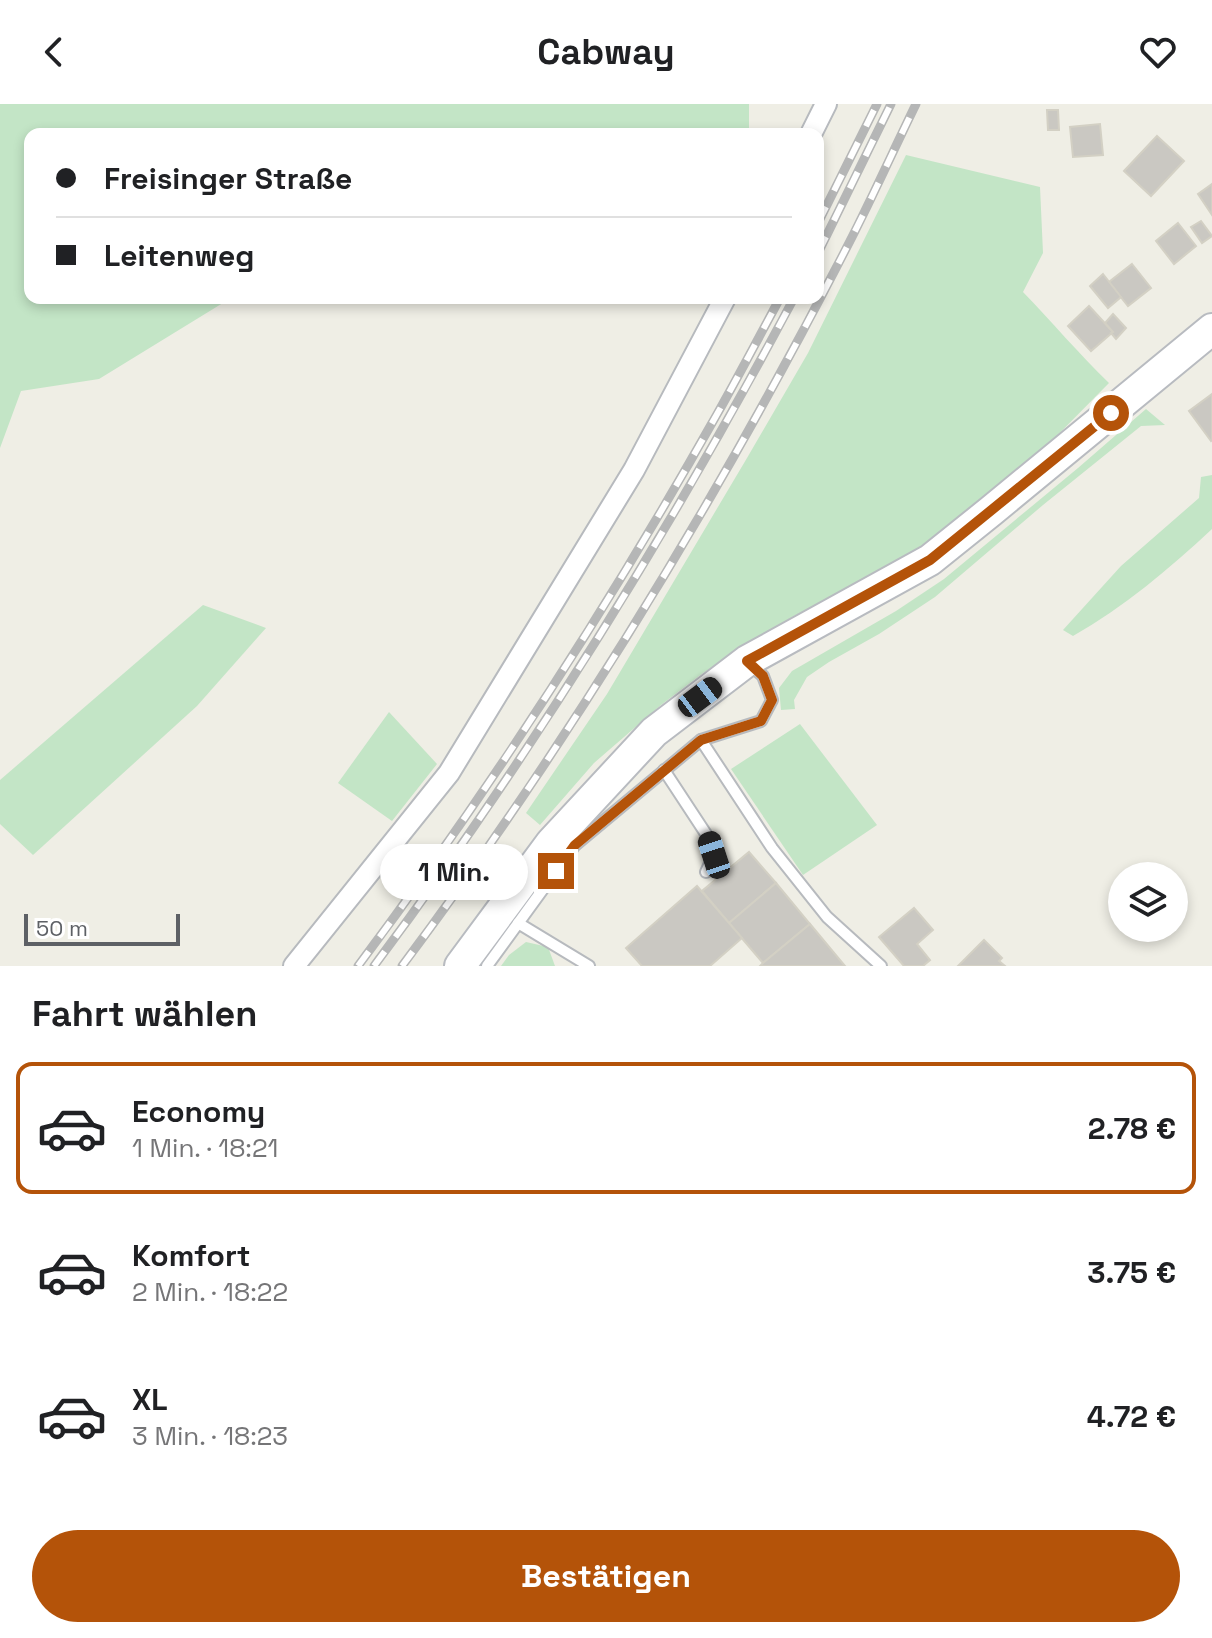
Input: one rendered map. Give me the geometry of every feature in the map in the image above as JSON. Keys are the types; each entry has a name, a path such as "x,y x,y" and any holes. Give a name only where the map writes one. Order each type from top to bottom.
{"main road":[{"path":"460,966 551,843 654,732 747,661 930,560 1212,329"}],"street":[{"path":"814,128 826,104"},
{"path":"294,966 449,773 634,470 722,304"}],"lane":[{"path":"487,966 575,845 701,740 761,721 772,700 763,676 747,661"},
{"path":"701,740 781,860 827,917 881,966"},
{"path":"664,770 708,837 714,855 706,872"},
{"path":"518,923 589,966"}],"green space":[{"path":"0,104 749,104 749,128 24,128 24,304 221,304 99,379 21,391 0,448"},
{"path":"906,155 1040,187 1043,253 1023,292 1109,383 1027,466 955,526 878,574 792,617 703,673 661,705 594,763 540,825 526,813 607,694 808,353"},
{"path":"1146,409 1165,425 1141,426 935,597 807,677 794,700 795,709 781,710 779,688 792,671 896,611 944,579"},
{"path":"1212,475 1212,529 1163,573 1110,613 1073,636 1063,630 1121,566 1199,498 1201,477"},
{"path":"203,605 266,628 197,706 33,855 0,824 0,780"},
{"path":"389,712 437,764 392,821 338,783"},
{"path":"800,724 877,825 803,875 731,769"},
{"path":"526,942 548,947 555,966 501,966"}],"building":[{"path":"1047,110 1058,110 1059,130 1048,130"},
{"path":"1100,124 1103,155 1073,157 1070,127"},
{"path":"1157,136 1184,161 1151,196 1124,171"},
{"path":"1212,184 1212,215 1198,194"},
{"path":"1201,221 1212,236 1202,243 1191,227"},
{"path":"1178,223 1196,246 1174,264 1156,241"},
{"path":"1132,264 1151,288 1128,306 1109,282"},
{"path":"1103,274 1121,297 1108,308 1090,286"},
{"path":"1089,306 1113,332 1091,351 1068,326"},
{"path":"1113,314 1126,328 1116,339 1105,323"},
{"path":"1212,394 1212,440 1211,441 1189,411"},
{"path":"749,852 776,883 729,923 702,891"},
{"path":"776,883 810,924 763,963 729,923"},
{"path":"697,886 742,938 710,966 642,966 626,948"},
{"path":"914,908 933,930 917,944 930,960 923,966 904,966 879,937"},
{"path":"810,924 845,966 760,966 763,963"},
{"path":"984,940 1002,958 999,961 1005,966 958,966"}],"railway":[{"path":"824,211 877,104"},
{"path":"824,241 891,104"},
{"path":"824,291 916,104"},
{"path":"358,966 454,833 546,697 675,487 777,304"},
{"path":"374,966 489,805 597,640 698,471 791,304"},
{"path":"402,966 526,792 641,613 749,429 817,304"}],"route":[{"path":"556,871 575,845 701,740 761,721 772,700 763,676 747,661 930,560 1111,413"}]}
